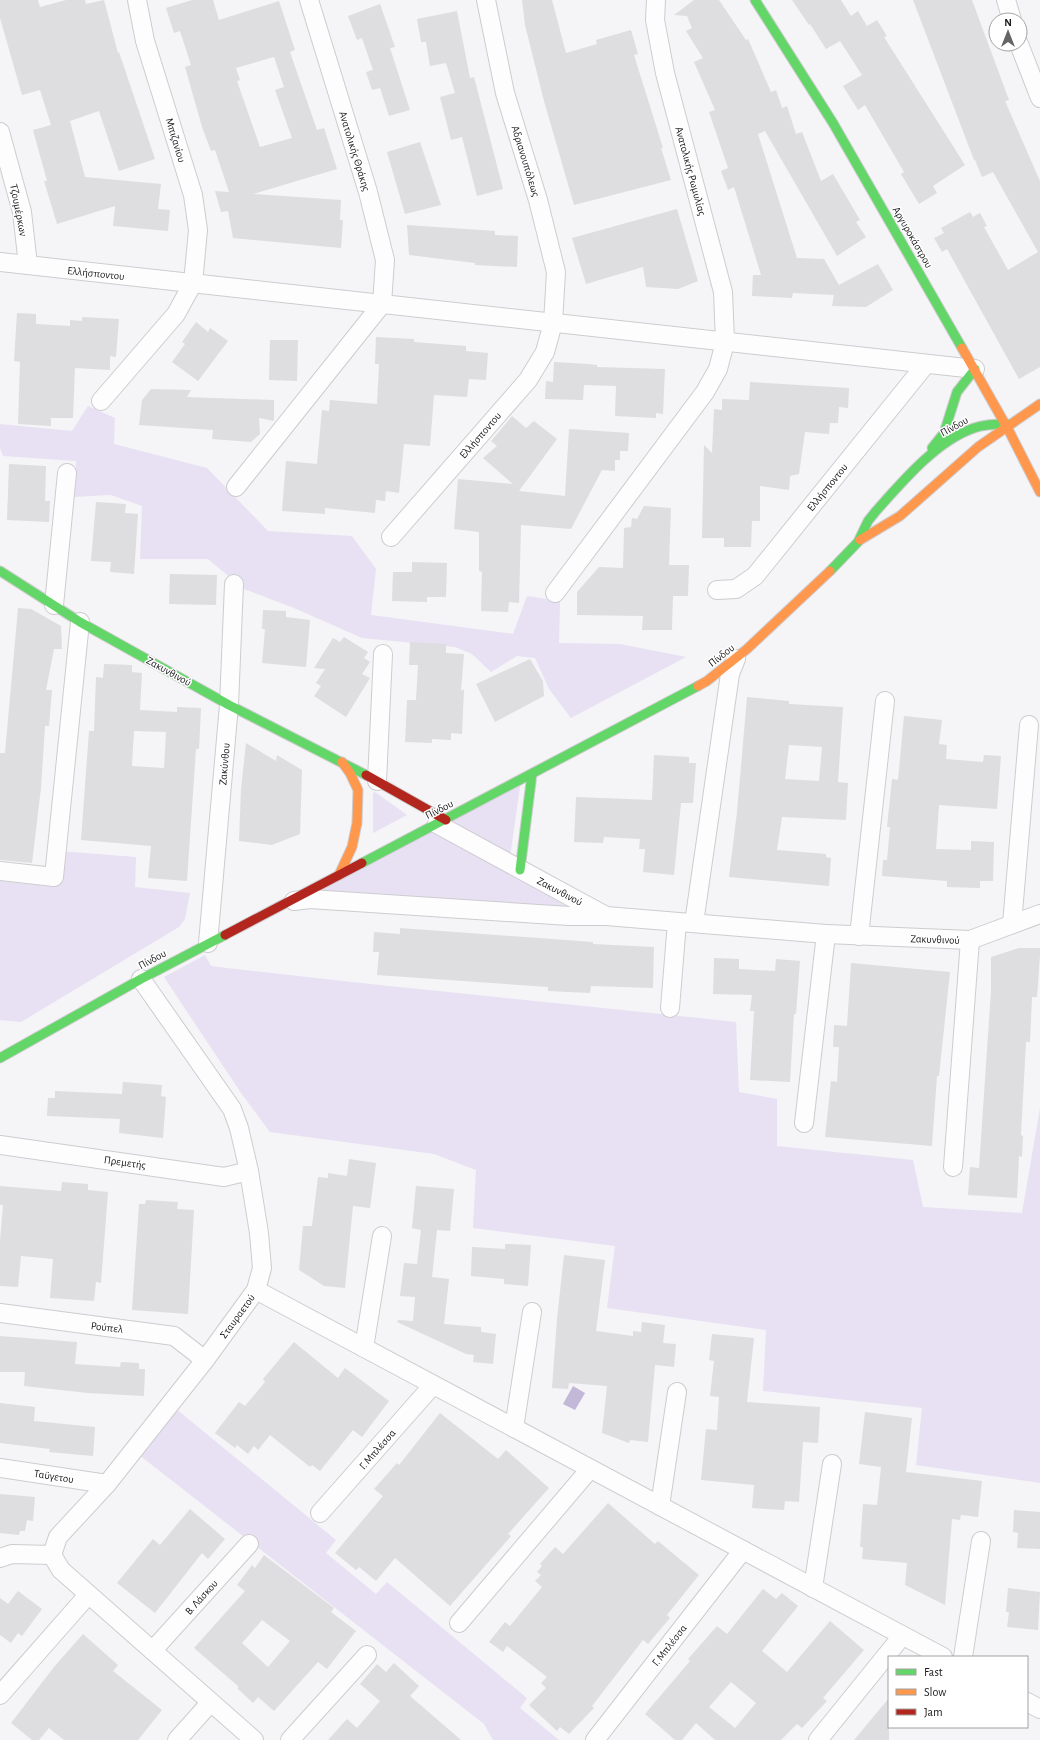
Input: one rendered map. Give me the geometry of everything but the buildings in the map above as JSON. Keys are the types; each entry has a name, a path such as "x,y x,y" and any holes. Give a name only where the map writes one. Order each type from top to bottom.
{"street":[{"name":"Μπιζανίου","path":"137,0 145,41 193,196 198,230 193,283"},
{"name":"Ανατολικής Θράκης","path":"309,0 368,192 385,260 382,304"},
{"name":"Αδριανουπόλεως","path":"486,0 505,93 538,200 556,272 553,323"},
{"name":"Ανατολικής Ρωμυλίας","path":"656,0 654,20 665,73 723,292 726,342"},
{"name":"Αργυροκάστρου","path":"755,0 801,69 1007,424 1040,492"},
{"path":"1006,0 1010,12"},
{"path":"1022,52 1040,98"},
{"name":"Τζουμέρκων","path":"0,132 22,212 28,265"},
{"name":"Ελλήσποντου","path":"0,262 974,369"},
{"path":"101,401 176,314 193,283"},
{"path":"236,487 382,304"},
{"name":"Ελλήσποντου","path":"391,537 528,380 544,352 553,323"},
{"path":"555,593 705,392 718,369 726,342"},
{"name":"Ελλήσποντου","path":"716,590 736,589 754,576 926,364"},
{"path":"918,465 944,433 957,392 974,369"},
{"name":"Πίνδου","path":"860,540 878,532 899,517 959,463 1000,432 1007,424 1040,404"},
{"name":"Πίνδου","path":"0,1058 208,943 442,822 707,681 764,636 860,540 870,518 918,465 938,448 961,433 978,426 994,423 1007,424"},
{"path":"54,605 67,473"},
{"name":"Ζακυνθινού","path":"0,571 80,622 229,705 342,762 520,870 606,916 826,934 970,940 1040,914"},
{"name":"Ζακύνθου","path":"208,943 229,705 234,584"},
{"path":"0,871 54,877 80,622"},
{"path":"377,782 383,654"},
{"path":"670,1008 730,674 736,659"},
{"path":"859,936 885,701"},
{"path":"1012,924 1029,725"},
{"path":"339,875 352,847 357,816 358,790 350,773 342,762"},
{"path":"520,870 532,774"},
{"path":"287,902 310,899 568,916 606,916"},
{"path":"804,1123 826,934"},
{"path":"953,1167 970,940"},
{"name":"Σταυραετού","path":"52,1555 58,1538 107,1484 205,1360 256,1290 262,1268 260,1233 249,1171 232,1109 141,979"},
{"name":"Πρεμετής","path":"0,1145 224,1177 249,1171"},
{"path":"364,1348 382,1236"},
{"path":"256,1290 940,1656"},
{"path":"514,1428 532,1312"},
{"name":"Ρούπελ","path":"0,1313 174,1336 205,1360"},
{"name":"Γ. Μπλέσσα","path":"320,1514 433,1385"},
{"path":"660,1506 677,1392"},
{"path":"813,1588 832,1464"},
{"name":"Ταϋγετου","path":"0,1468 107,1484"},
{"path":"459,1623 590,1469"},
{"path":"963,1656 981,1541"},
{"name":"Β. Λάσκου","path":"153,1650 249,1544"},
{"name":"Γ. Μπλέσσα","path":"595,1740 743,1550"},
{"path":"0,1558 12,1554 52,1555 61,1570 88,1595 153,1650 210,1703 254,1740"},
{"path":"0,1695 88,1595"},
{"path":"818,1740 902,1636"},
{"path":"290,1740 367,1655"},
{"path":"177,1740 210,1703"},
{"path":"1028,1703 1040,1709"}],"shaded area":[{"path":"88,406 115,418 114,444 207,468 268,531 352,536 376,569 371,615 513,634 527,596 560,601 559,643 620,644 686,657 571,718 549,689 535,658 517,656 491,672 472,654 455,647 362,638 294,608 244,589 208,559 140,559 142,506 111,495 74,497 76,461 3,456 0,448 0,424 72,431"},
{"path":"521,780 510,857 448,819"},
{"path":"375,792 407,815 373,833 373,793"},
{"path":"435,825 576,912 317,891"},
{"path":"59,851 136,857 135,887 190,893 185,919 179,927 21,1022 0,1020 0,881 55,887"},
{"path":"205,955 211,966 736,1022 739,1092 777,1099 777,1146 913,1160 923,1207 1022,1213 1040,1108 1040,1483 916,1465 922,1408 763,1391 766,1330 607,1308 615,1246 473,1228 476,1170 434,1154 270,1132 241,1093 164,977"},
{"path":"573,1386 585,1393 575,1410 563,1404"},
{"path":"170,1404 336,1540 326,1553 376,1594 387,1582 527,1698 520,1708 559,1740 493,1740 484,1724 134,1451"}],"traffic: fast":[{"path":"755,0 833,123 962,348"},
{"path":"932,448 944,433 957,392 975,369"},
{"path":"830,571 858,542 868,521 876,511 908,475 933,452 946,442 974,428 986,425 1007,424"},
{"path":"0,571 80,622 229,705 366,775"},
{"path":"362,863 698,686"},
{"path":"520,870 532,774"},
{"path":"0,1058 141,979 225,935"}],"traffic: slow":[{"path":"962,348 1009,431 1040,492"},
{"path":"860,540 900,516 978,447 1040,404"},
{"path":"698,686 707,681 747,649 830,571"},
{"path":"339,875 352,847 357,823 358,790 350,773 342,762"}],"traffic: jam":[{"path":"366,775 446,820"},
{"path":"225,935 362,863"}]}
